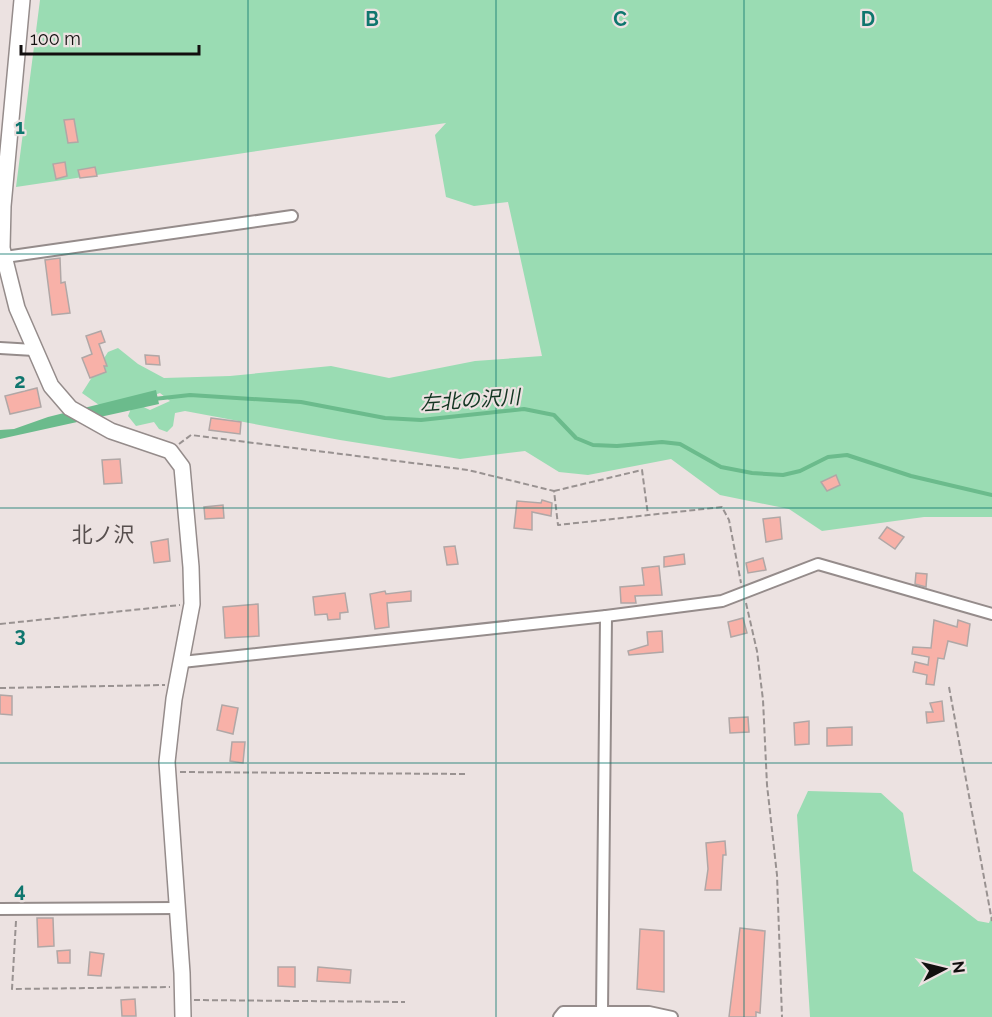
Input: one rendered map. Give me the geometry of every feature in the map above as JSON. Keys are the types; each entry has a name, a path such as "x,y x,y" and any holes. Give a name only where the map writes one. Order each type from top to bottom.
{"street":[{"path":"22,0 3,206 5,257 17,308 51,386 73,410 111,431 170,451 182,467 192,604 177,685 167,762 178,908 183,1017"},
{"path":"5,257 292,216"},
{"path":"0,348 34,350"},
{"path":"182,662 606,616 722,601 818,564 992,614"},
{"path":"602,1012 606,616"},
{"path":"0,909 178,908"},
{"path":"559,1017 563,1012 648,1012 672,1017"}],"path":[{"path":"170,451 191,435 468,470 554,491 642,470 648,515"},
{"path":"554,491 558,525 722,507 729,520 757,651 767,785 777,875 782,1017"},
{"path":"0,624 192,604"},
{"path":"0,688 177,685"},
{"path":"949,687 992,921"},
{"path":"168,772 467,774"},
{"path":"16,909 12,988 405,1002"}],"shaded area":[{"path":"40,0 992,0 992,517 924,517 822,531 789,509 720,495 671,459 588,475 559,472 525,451 460,459 340,440 185,411 175,413 173,426 167,432 159,429 154,422 136,426 128,416 132,406 139,405 150,410 170,401 160,393 109,412 82,393 108,352 118,348 138,364 164,378 230,376 331,366 389,378 475,361 542,356 508,202 474,206 446,197 435,135 446,123 16,187"},
{"path":"156,390 159,404 0,439 0,430 14,429 48,417"},
{"path":"808,791 881,793 903,813 913,871 978,921 989,923 992,915 992,1017 810,1017 797,815"}],"building":[{"path":"74,119 78,142 68,143 64,120"},
{"path":"65,162 67,176 56,179 53,164"},
{"path":"95,167 97,176 80,178 78,170"},
{"path":"60,258 61,283 65,282 70,313 52,315 45,260"},
{"path":"101,331 105,342 99,344 107,366 104,366 106,372 90,378 82,358 92,354 86,336"},
{"path":"145,355 159,356 160,365 146,364"},
{"path":"37,388 41,407 10,414 5,396"},
{"path":"211,418 241,422 240,434 209,430"},
{"path":"120,459 122,483 104,484 102,460"},
{"path":"836,475 840,485 827,491 821,482"},
{"path":"542,500 552,503 551,516 532,512 532,530 514,528 517,501 541,503"},
{"path":"223,505 224,518 205,519 204,507"},
{"path":"780,517 782,539 766,542 763,519"},
{"path":"887,527 904,537 895,549 879,538"},
{"path":"168,539 170,561 154,563 151,542"},
{"path":"455,546 458,564 447,565 444,547"},
{"path":"684,554 685,564 664,567 664,557"},
{"path":"763,558 766,570 748,573 746,563"},
{"path":"659,566 662,595 635,596 636,603 621,603 620,587 644,585 642,568"},
{"path":"916,573 927,574 926,587 915,584"},
{"path":"385,591 386,594 411,591 411,601 387,603 389,627 375,629 370,594"},
{"path":"345,593 348,612 340,613 340,619 328,620 327,614 315,615 313,597"},
{"path":"258,604 259,636 225,638 223,607"},
{"path":"743,618 747,633 731,637 728,622"},
{"path":"934,620 957,627 958,620 970,624 967,646 948,641 944,659 938,658 934,685 926,684 927,675 913,672 915,662 928,665 929,657 912,654 913,647 931,648"},
{"path":"662,631 663,652 629,655 628,651 648,645 647,632"},
{"path":"0,695 12,696 12,715 0,714"},
{"path":"942,701 944,721 927,723 926,712 933,712 930,703"},
{"path":"222,705 238,708 233,734 217,730"},
{"path":"748,717 749,732 730,733 729,718"},
{"path":"809,721 809,744 795,745 794,723"},
{"path":"852,727 852,745 827,746 827,728"},
{"path":"232,742 245,742 243,763 230,761"},
{"path":"725,841 726,855 723,855 721,890 705,890 708,869 706,843"},
{"path":"37,918 53,918 54,946 38,947"},
{"path":"740,928 765,931 760,1013 756,1012 756,1017 729,1017"},
{"path":"640,929 664,931 664,992 637,989"},
{"path":"70,950 70,963 58,963 57,951"},
{"path":"90,952 104,954 101,976 88,975"},
{"path":"278,967 295,967 295,987 278,986"},
{"path":"318,967 351,970 350,983 317,981"},
{"path":"135,999 136,1016 122,1016 121,1000"}],"waterway":[{"name":"左北の沢川","path":"154,399 190,395 301,402 385,418 421,420 524,409 554,415 576,438 593,445 617,446 662,442 680,444 721,467 752,473 783,475 800,471 828,457 847,455 911,476 992,495"}],"district":[{"name":"北ノ沢","path":"103,534"}]}
